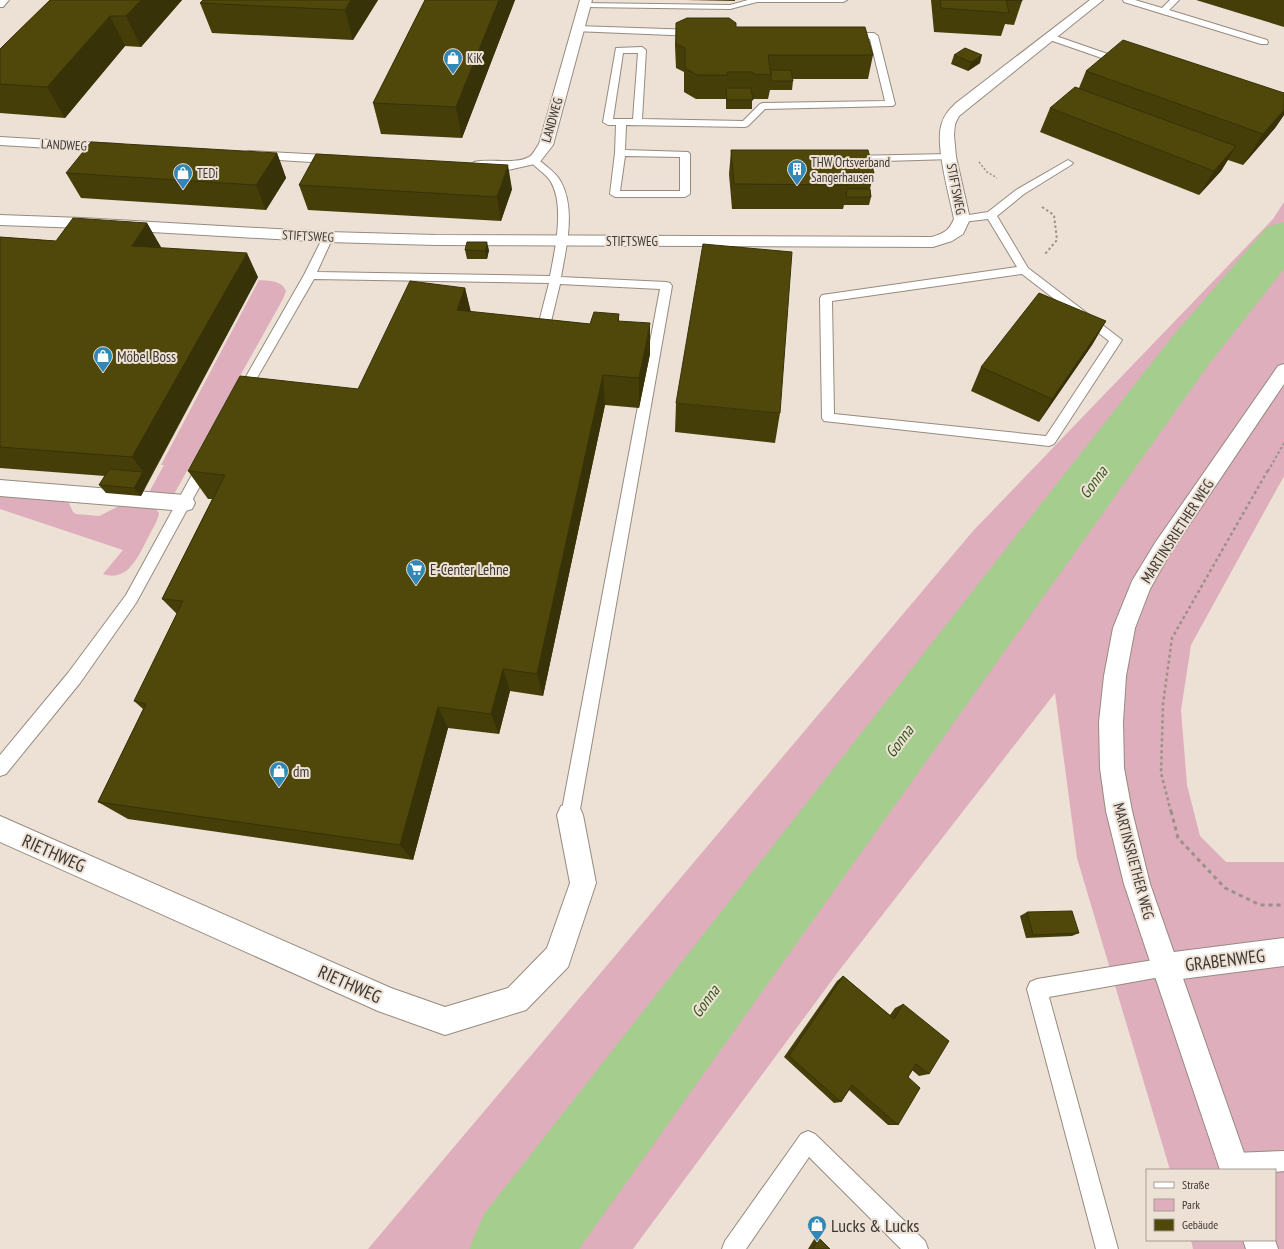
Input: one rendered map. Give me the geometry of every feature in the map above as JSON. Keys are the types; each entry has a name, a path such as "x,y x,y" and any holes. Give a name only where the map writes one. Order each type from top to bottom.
{"street":[{"name":"STIFTSWEG","path":"0,220 82,223 328,237 463,241 562,240 912,244 933,242 946,238 957,231 962,219 949,156 947,134 948,124 953,114 961,106 1097,0"},
{"name":"LANDWEG","path":"468,164 508,166 534,160 546,145 585,2"},
{"name":"LANDWEG","path":"0,141 131,148"},
{"path":"234,154 357,160"},
{"name":"MARTINSRIETHER WEG","path":"1234,1167 1137,884 1127,849 1112,768 1111,722 1115,676 1124,628 1140,587 1162,549 1284,370"},
{"path":"0,488 185,503"},
{"name":"RIETHWEG","path":"0,829 388,1001 445,1021 516,1000 558,957 583,883 570,815"},
{"name":"GRABENWEG","path":"1166,967 1284,952"}],"lane":[{"path":"0,5 5,0"},
{"path":"585,2 730,7 754,0 843,0"},
{"path":"1127,0 1264,42"},
{"path":"1163,11 1175,0"},
{"path":"577,29 703,33"},
{"path":"637,122 642,50 619,50 608,122 745,124 763,106 890,104 874,36 835,36"},
{"path":"1050,37 1132,65"},
{"path":"620,122 620,153 615,194 685,194 685,154 620,153"},
{"path":"839,160 949,156"},
{"path":"534,160 556,182 561,200 562,240 555,280 543,330"},
{"path":"962,219 991,215 1020,192 1068,163"},
{"path":"991,215 1024,270 1116,340 1049,441 828,418 826,298 1024,270"},
{"path":"234,409 310,275 328,237"},
{"path":"310,275 555,280 666,286 570,815"},
{"path":"0,768 74,678 131,599 210,455"},
{"path":"1107,1249 1037,989 1166,967"},
{"path":"733,1249 808,1141 917,1249"},
{"path":"1234,1167 1284,1161"}],"path":[{"path":"979,161 987,172 1054,215 1057,240 1048,252 1024,270"},
{"path":"1284,443 1172,638 1163,704 1161,772 1178,838 1225,888 1260,905 1284,905"}],"green space":[{"path":"1284,202 1284,476 1191,645 1181,710 1187,785 1200,836 1226,862 1284,862 1284,1249 1193,1249 1191,1241 1276,1241 1276,1169 1170,1169 1077,858 1055,693 838,972 633,1249 368,1249 973,531 1273,219"},
{"path":"259,280 278,283 284,287 286,291 283,299 173,496 148,494 164,465 161,465"},
{"path":"0,495 68,501 73,512 76,514 99,516 121,505 155,508 159,513 149,536 132,565 126,571 112,576 103,574 123,550 0,509"}],"building":[{"path":"50,0 141,0 126,16 110,16 47,87 0,84 0,49"},
{"path":"203,0 351,0 345,10 200,3"},
{"path":"425,0 499,0 456,107 373,103"},
{"path":"940,0 1006,0 1009,13 941,8"},
{"path":"687,18 729,18 736,23 736,27 865,27 873,55 768,55 771,75 753,74 753,72 727,72 728,75 697,75 685,68 685,48 676,44 676,23"},
{"path":"1123,40 1284,93 1284,110 1263,134 1086,71"},
{"path":"965,48 982,55 971,62 954,55"},
{"path":"771,70 791,70 793,81 771,81"},
{"path":"1075,87 1236,146 1214,171 1050,108"},
{"path":"726,88 751,88 753,100 727,100"},
{"path":"91,142 277,153 256,185 66,173"},
{"path":"731,150 868,150 874,173 846,173 848,185 734,184"},
{"path":"316,154 508,165 497,197 299,185"},
{"path":"847,189 870,189 871,197 846,197"},
{"name":"Möbel Boss","path":"73,218 147,223 132,246 247,253 132,457 0,447 0,237 56,241"},
{"path":"467,242 487,242 485,251 465,250"},
{"path":"703,244 792,252 780,413 676,403"},
{"path":"410,281 465,288 457,310 590,324 594,312 619,314 618,321 650,323 639,378 603,375 537,674 503,669 491,714 438,707 400,845 98,802 146,704 134,701 183,601 162,599 225,475 188,471 240,376 358,389"},
{"path":"1039,293 1106,321 1052,399 981,367"},
{"path":"109,469 143,472 134,488 99,485"},
{"path":"1072,911 1079,933 1033,935 1027,912"},
{"path":"843,976 894,1019 903,1004 949,1041 929,1074 916,1064 908,1077 920,1088 898,1125 852,1085 841,1102 789,1056"},
{"name":"Lucks & Lucks","path":"819,1238 830,1249 813,1249"}],"waterway":[{"name":"Gonna","path":"519,1249 1191,350 1284,237"}],"place":[{"name":"KiK","path":"453,75"},
{"name":"THW Ortsverband Sangerhausen","path":"797,186"},
{"name":"TEDi","path":"183,190"},
{"name":"Möbel Boss","path":"103,373"},
{"name":"E-Center Lehne","path":"416,586"},
{"name":"dm","path":"279,788"},
{"name":"Lucks & Lucks","path":"817,1242"}]}
